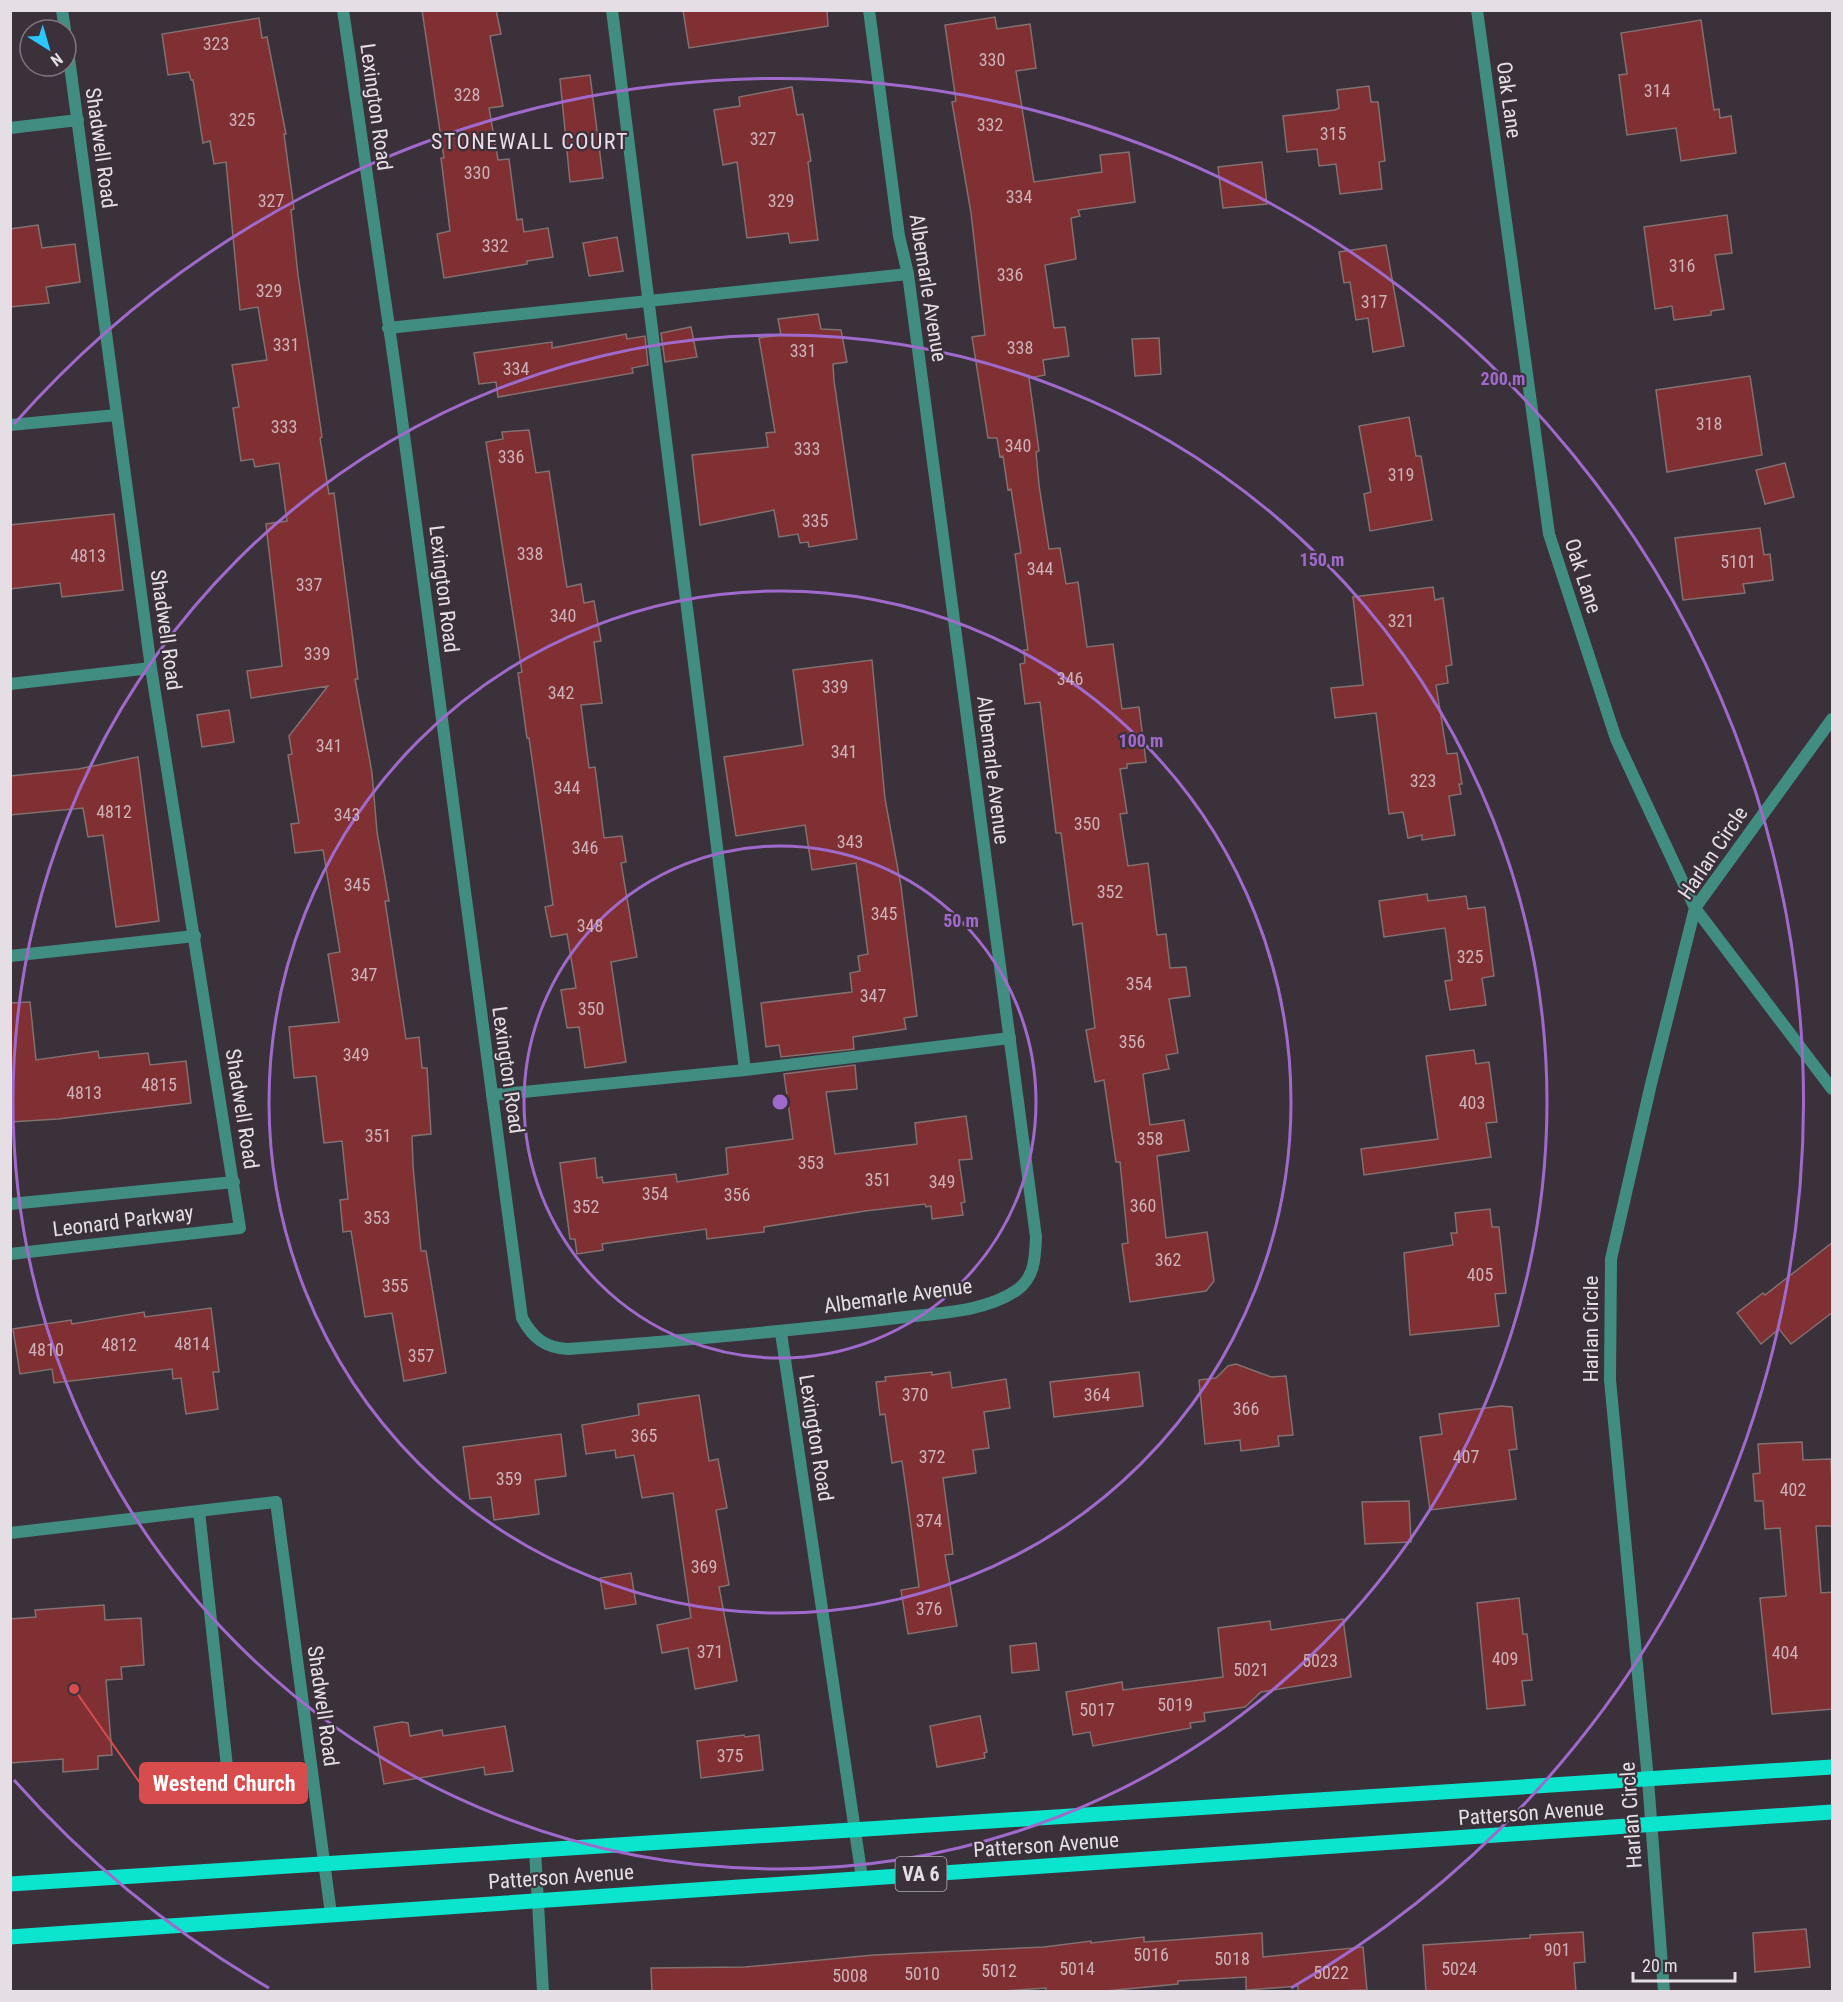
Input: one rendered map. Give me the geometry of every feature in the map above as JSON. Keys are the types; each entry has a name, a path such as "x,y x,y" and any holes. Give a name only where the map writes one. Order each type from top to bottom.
{"main road":[{"name":"Patterson Avenue","path":"10,1884 324,1862 856,1831 1833,1767"},
{"name":"Patterson Avenue","path":"10,1937 1833,1812"}],"street":[{"name":"Lexington Road","path":"343,10 522,1318 529,1331 540,1342 552,1348 568,1349 781,1333 862,1878"},
{"path":"612,10 745,1070"},
{"name":"Albemarle Avenue","path":"781,1333 959,1310 995,1301 1017,1290 1031,1276 1036,1237 908,274 899,236 869,10"},
{"name":"Oak Lane","path":"1477,10 1548,534 1616,739 1695,908 1833,1089"},
{"name":"Shadwell Road","path":"72,78 151,668 240,1228"},
{"path":"10,128 78,120"},
{"path":"388,328 908,274"},
{"path":"10,425 117,415"},
{"path":"10,684 151,668"},
{"name":"Harlan Circle","path":"1664,1992 1648,1780 1610,1380 1611,1259 1651,1084 1695,908 1833,719"},
{"path":"10,956 195,936"},
{"path":"492,1095 745,1070 1010,1038"},
{"name":"Leonard Parkway","path":"10,1204 234,1182"},
{"name":"Leonard Parkway","path":"10,1254 240,1228"},
{"name":"Shadwell Road","path":"199,1511 276,1502 331,1914"},
{"path":"10,1533 199,1511 229,1785"},
{"path":"535,1850 543,1992"}],"building":[{"path":"422,10 496,10 501,34 490,36 503,106 489,108 498,160 509,159 517,220 522,219 524,232 548,228 553,257 527,261 527,264 444,278 437,234 450,231 441,158 444,158"},
{"path":"683,10 827,10 828,26 689,48"},
{"path":"995,17 997,29 1030,24 1036,68 1016,71 1034,182 1102,172 1100,155 1129,152 1135,202 1078,210 1080,216 1071,218 1076,259 1045,265 1054,328 1065,327 1069,356 1043,360 1045,375 1029,378 1039,451 1036,452 1039,485 1049,549 1060,548 1066,584 1078,582 1087,647 1113,644 1122,709 1139,707 1146,762 1127,764 1127,768 1120,769 1127,813 1120,814 1128,866 1148,863 1157,935 1166,934 1170,968 1186,967 1190,996 1169,999 1178,1053 1166,1055 1169,1069 1143,1074 1150,1125 1184,1120 1189,1151 1157,1156 1166,1238 1207,1232 1214,1281 1206,1291 1130,1302 1122,1244 1128,1243 1120,1162 1116,1162 1104,1080 1095,1082 1086,1030 1095,1028 1082,923 1073,925 1061,833 1056,833 1040,702 1025,704 1020,664 1025,663 1024,650 1028,650 1015,554 1021,553 1011,489 1008,490 1003,456 1000,457 997,438 988,438 972,337 985,335 971,213 952,102 956,101 945,25"},
{"path":"259,18 262,38 267,37 286,134 284,134 294,209 291,210 298,275 329,494 334,493 358,679 355,679 372,773 377,832 389,901 385,901 406,1039 419,1037 422,1068 427,1068 431,1134 412,1136 413,1166 421,1251 426,1251 446,1373 404,1381 392,1313 365,1317 351,1231 343,1232 340,1200 348,1199 342,1141 324,1143 316,1076 294,1078 289,1027 339,1022 328,954 340,952 323,850 295,853 291,824 299,823 288,755 292,754 289,736 328,686 251,698 247,671 282,666 266,524 287,521 279,463 255,467 253,459 241,461 233,408 239,407 232,365 267,360 258,307 240,310 226,162 214,164 210,141 203,143 193,80 189,72 168,75 162,34"},
{"path":"1701,20 1714,110 1719,109 1720,118 1731,116 1736,153 1681,161 1676,128 1627,135 1619,75 1627,74 1621,33"},
{"path":"590,75 603,178 570,182 560,79"},
{"path":"1369,86 1371,102 1378,102 1385,161 1379,162 1382,189 1340,194 1336,164 1319,166 1317,149 1287,152 1283,116 1335,110 1339,108 1337,90"},
{"path":"792,87 797,115 803,114 811,161 808,162 818,240 790,243 788,233 747,238 737,162 723,165 714,110 740,106 739,97"},
{"path":"1262,162 1267,204 1223,208 1218,167"},
{"path":"1727,215 1732,253 1715,255 1724,309 1711,311 1711,315 1674,320 1672,306 1655,309 1644,227"},
{"path":"38,225 42,248 75,244 80,282 46,287 49,303 10,307 10,229"},
{"path":"617,237 623,271 589,276 583,243"},
{"path":"1386,245 1404,346 1373,352 1368,318 1356,320 1350,282 1344,283 1339,252"},
{"path":"818,314 821,329 841,330 847,362 833,364 857,539 809,547 808,542 800,543 798,534 779,537 774,510 700,525 692,455 768,447 766,433 775,432 759,338 781,335 778,319"},
{"path":"691,327 697,357 665,362 661,333"},
{"path":"626,334 627,339 645,336 648,365 632,368 633,373 498,397 496,382 479,384 474,353 552,342 552,348"},
{"path":"1159,338 1161,374 1135,376 1132,339"},
{"path":"1750,376 1762,455 1667,472 1656,390"},
{"path":"1409,417 1416,456 1421,456 1432,520 1370,531 1364,494 1371,492 1359,426"},
{"path":"529,430 536,473 549,471 567,587 581,584 584,603 594,601 601,641 594,642 602,703 581,705 589,768 595,767 604,838 622,836 626,862 621,863 637,957 611,962 626,1062 585,1068 579,1027 567,1028 561,990 576,988 567,934 551,937 545,907 553,905 518,673 522,672 486,442 503,439 502,432"},
{"path":"1785,463 1794,497 1765,504 1756,470"},
{"path":"114,514 123,590 62,597 60,583 10,589 10,525"},
{"path":"1760,528 1764,555 1770,554 1773,580 1743,584 1745,593 1683,600 1675,538"},
{"path":"1433,587 1435,600 1443,598 1452,665 1446,666 1448,683 1436,685 1447,754 1457,753 1462,784 1459,784 1461,794 1449,796 1455,835 1422,840 1422,835 1408,838 1403,812 1389,814 1376,713 1335,718 1331,688 1363,685 1353,597"},
{"path":"872,660 885,799 901,886 917,1016 904,1018 906,1029 853,1037 854,1049 781,1057 779,1045 766,1047 761,1003 852,992 850,973 860,971 858,956 868,954 856,863 812,870 805,825 736,836 724,757 803,745 793,670"},
{"path":"229,710 234,742 202,747 197,715"},
{"path":"138,757 159,921 116,927 103,835 88,837 83,808 10,815 10,776 78,769"},
{"path":"1427,894 1428,901 1466,896 1468,909 1485,907 1494,976 1482,978 1486,1005 1450,1010 1445,981 1452,980 1445,928 1384,937 1379,901"},
{"path":"30,1002 36,1060 98,1051 99,1058 148,1053 150,1065 186,1061 191,1103 58,1119 10,1122 10,1003"},
{"path":"1474,1050 1476,1064 1489,1062 1497,1122 1486,1123 1491,1157 1364,1175 1361,1149 1438,1139 1426,1056"},
{"path":"855,1065 857,1089 826,1092 835,1154 917,1144 915,1123 966,1116 972,1159 959,1160 965,1202 961,1203 963,1215 932,1219 931,1206 926,1207 925,1204 764,1227 764,1232 707,1239 706,1229 602,1244 603,1250 577,1254 575,1239 570,1239 560,1163 595,1158 597,1178 602,1177 603,1183 676,1174 677,1182 728,1174 726,1148 793,1139 784,1074"},
{"path":"1490,1209 1492,1227 1499,1227 1506,1293 1495,1294 1499,1326 1410,1335 1404,1253 1453,1245 1451,1233 1457,1233 1455,1213"},
{"path":"1833,1242 1833,1312 1791,1344 1779,1329 1761,1344 1737,1313 1763,1293 1765,1295"},
{"path":"211,1308 219,1372 213,1372 218,1409 186,1414 181,1378 173,1379 172,1369 54,1383 52,1369 20,1374 13,1329 71,1320 72,1324 144,1312 145,1317"},
{"path":"1236,1364 1271,1377 1286,1376 1293,1435 1278,1436 1279,1446 1241,1451 1240,1440 1205,1444 1199,1380 1216,1378 1228,1366"},
{"path":"932,1372 932,1375 950,1372 952,1388 1006,1379 1010,1408 984,1412 989,1448 973,1450 976,1473 943,1478 953,1554 945,1555 957,1626 908,1634 901,1590 919,1587 902,1461 892,1463 885,1414 880,1415 876,1382 886,1381 885,1377"},
{"path":"1139,1372 1143,1406 1054,1417 1050,1382"},
{"path":"699,1395 709,1461 718,1459 727,1508 716,1510 729,1585 719,1587 737,1681 695,1689 688,1648 662,1653 657,1625 691,1618 673,1493 642,1498 634,1455 616,1458 615,1450 586,1454 582,1425 639,1415 638,1404"},
{"path":"1501,1406 1512,1407 1517,1449 1509,1450 1516,1499 1430,1510 1420,1437 1442,1434 1439,1414"},
{"path":"561,1434 566,1476 535,1480 539,1514 494,1520 491,1497 470,1499 463,1447"},
{"path":"1802,1442 1803,1460 1831,1459 1833,1526 1816,1526 1821,1593 1833,1592 1833,1709 1772,1714 1760,1598 1786,1596 1780,1528 1765,1529 1763,1501 1755,1501 1753,1474 1760,1473 1758,1444"},
{"path":"1409,1501 1411,1542 1365,1544 1362,1502"},
{"path":"631,1573 636,1604 605,1609 600,1578"},
{"path":"1519,1598 1523,1634 1527,1634 1532,1680 1522,1681 1525,1705 1487,1709 1477,1603"},
{"path":"104,1605 105,1620 141,1618 144,1665 121,1667 122,1679 106,1680 112,1755 98,1756 98,1769 63,1772 63,1759 10,1763 10,1619 36,1617 35,1610"},
{"path":"1343,1619 1351,1677 1261,1692 1245,1707 1204,1713 1205,1721 1190,1723 1191,1728 1093,1746 1090,1732 1073,1735 1066,1692 1122,1682 1123,1690 1223,1677 1218,1628 1270,1621 1271,1630"},
{"path":"1036,1643 1039,1670 1012,1673 1010,1646"},
{"path":"980,1716 987,1752 984,1753 985,1758 937,1767 930,1726"},
{"path":"408,1723 410,1736 442,1730 443,1736 505,1726 513,1771 485,1775 484,1767 384,1784 374,1727"},
{"path":"744,1735 745,1737 759,1735 763,1770 701,1778 697,1741"},
{"path":"1806,1929 1810,1967 1755,1972 1753,1933"},
{"path":"1583,1932 1585,1962 1574,1963 1576,1992 1426,1992 1423,1945"},
{"path":"1262,1933 1263,1957 1363,1947 1367,1990 1298,1992 1298,1986 1246,1990 1246,1977 1178,1981 1178,1984 1095,1992 1046,1992 1046,1988 987,1992 652,1992 651,1968 745,1967 874,1955 1044,1947 1144,1937 1144,1942"}],"place":[{"name":"Westend Church","path":"74,1689"}],"district":[{"name":"STONEWALL COURT","path":"530,141"}]}
